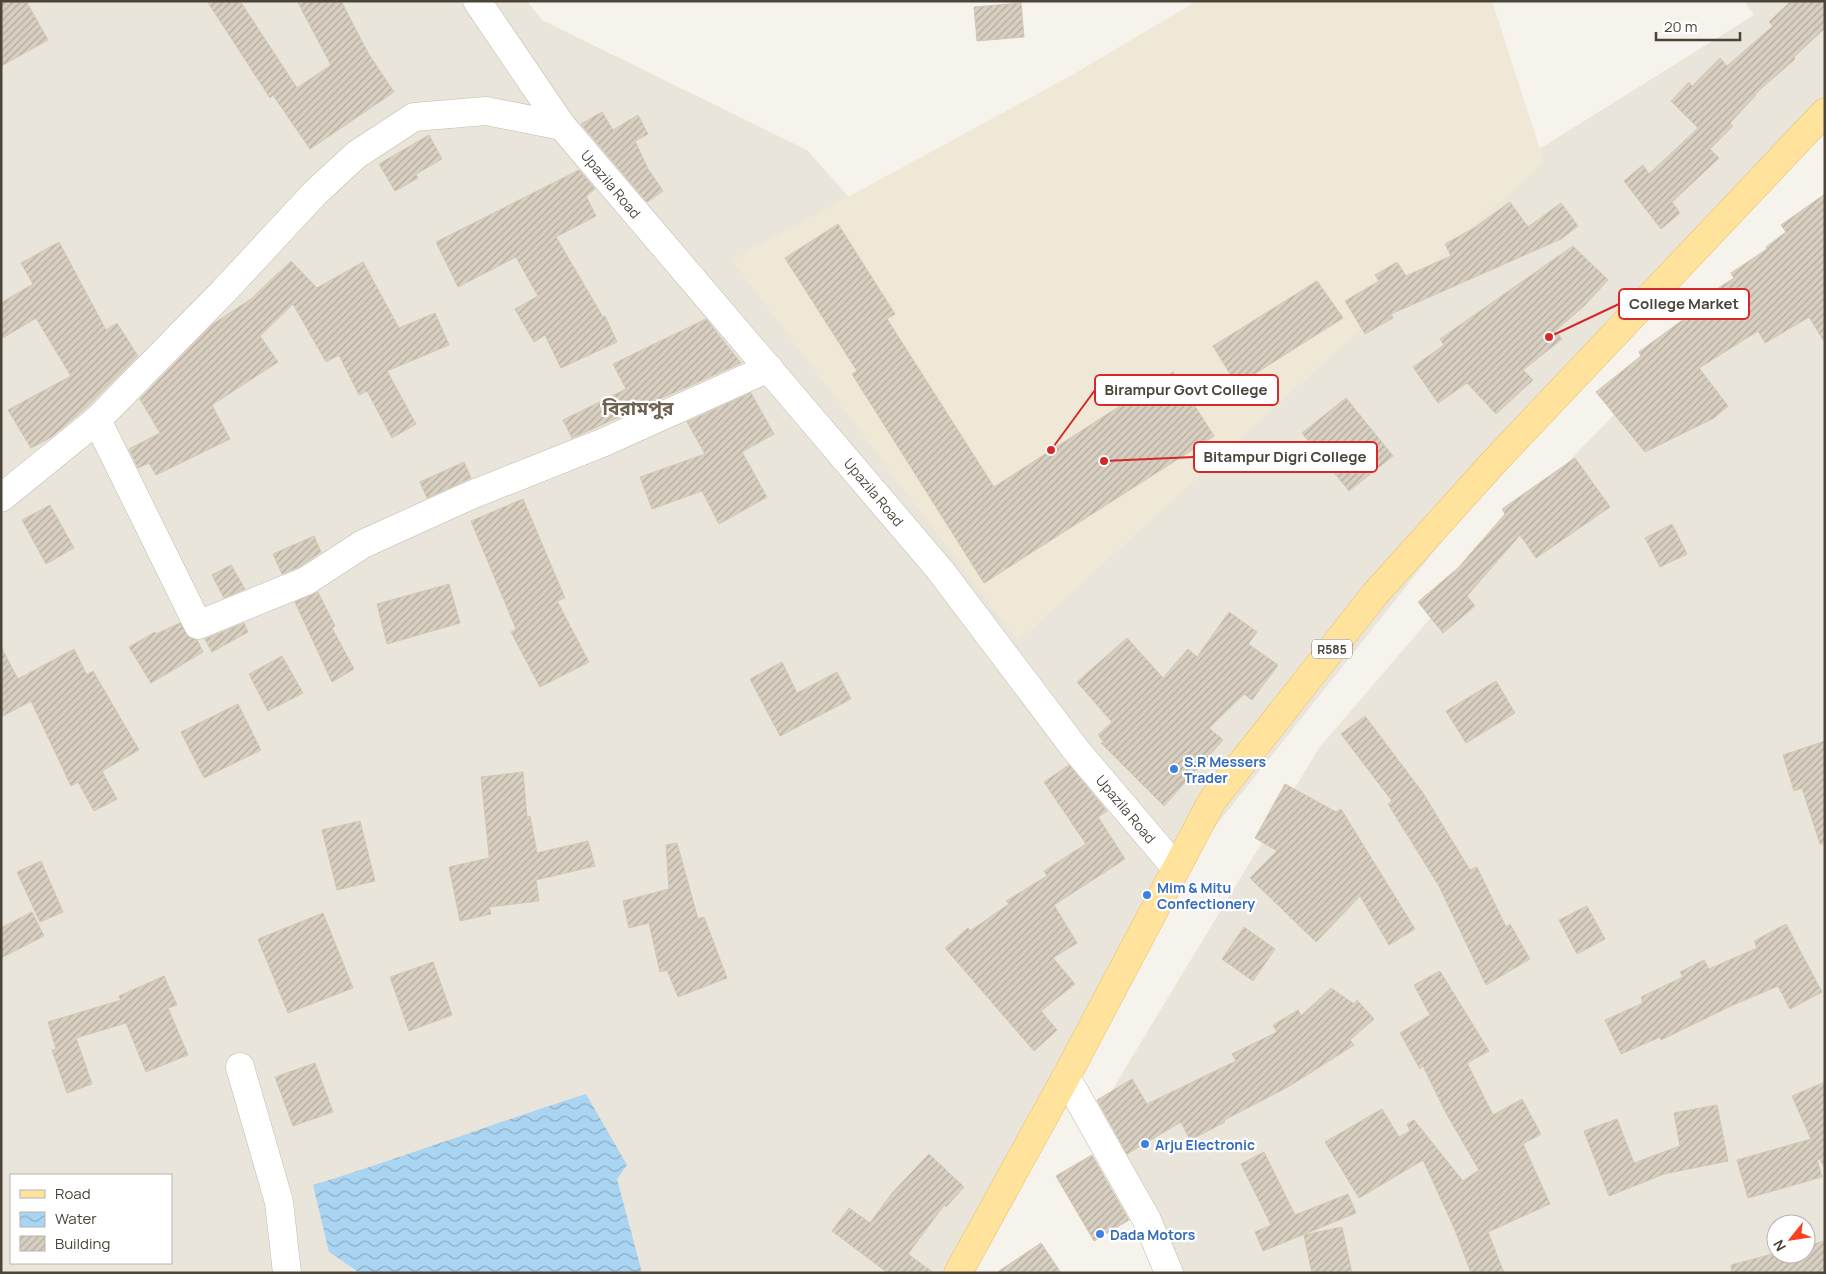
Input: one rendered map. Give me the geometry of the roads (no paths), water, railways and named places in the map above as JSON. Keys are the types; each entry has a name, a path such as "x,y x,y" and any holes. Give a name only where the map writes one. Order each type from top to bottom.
{"main road":[{"name":"R585","path":"958,1273 1066,1077 1212,801 1375,594 1492,463 1825,112"}],"street":[{"name":"Upazila Road","path":"477,1 562,126 940,570 1076,750 1176,868"},
{"path":"1,498 97,420 223,292 315,193 356,155 414,117 486,111 562,126"},
{"path":"97,420 198,625 306,581 363,544 471,495 602,442 768,368"},
{"path":"240,1067 279,1202 287,1273"},
{"path":"1066,1077 1147,1220 1169,1273"}],"water":[{"path":"586,1094 627,1165 617,1179 642,1273 360,1273 329,1252 313,1185"}],"place":[{"name":"College Market","path":"1549,337"},
{"name":"Birampur Govt College","path":"1051,450"},
{"name":"Bitampur Digri College","path":"1104,461"},
{"name":"S.R Messers Trader","path":"1174,769"},
{"name":"Mim & Mitu Confectionery","path":"1147,895"},
{"name":"Arju Electronic","path":"1145,1144"},
{"name":"Dada Motors","path":"1100,1234"}],"district":[{"name":"বিরামপুর","path":"638,408"}]}
